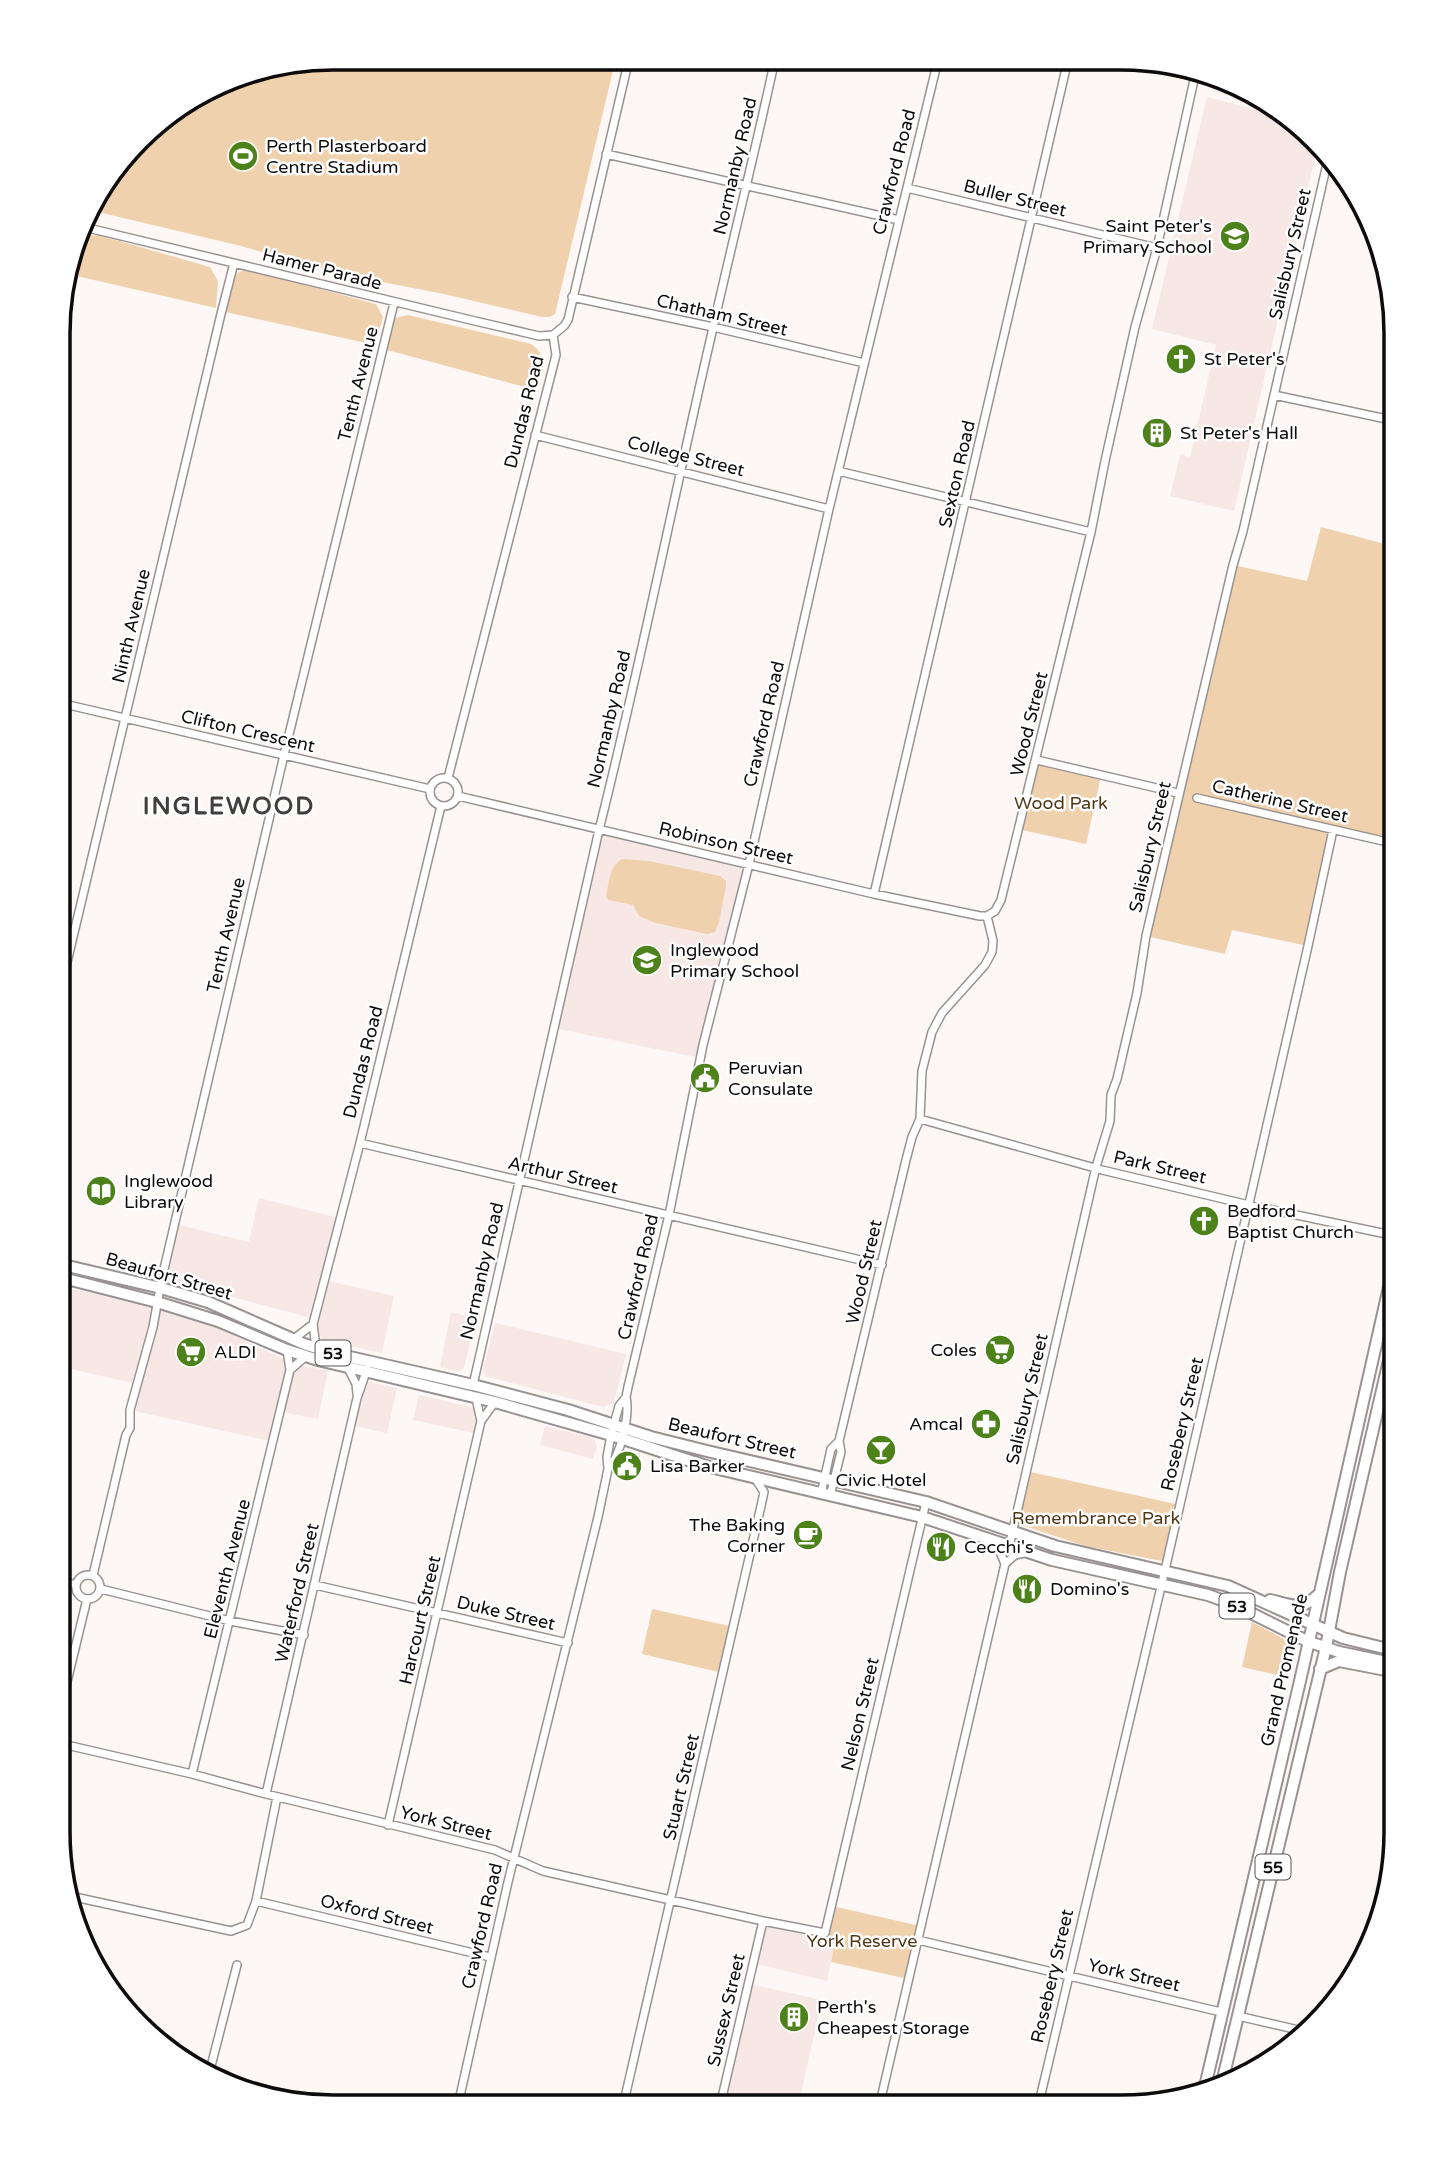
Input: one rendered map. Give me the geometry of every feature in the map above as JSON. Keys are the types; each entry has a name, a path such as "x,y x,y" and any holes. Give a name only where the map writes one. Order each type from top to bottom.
{"main road":[{"name":"Beaufort Street","path":"70,1267 208,1302 367,1367 476,1398 926,1502 1055,1546 1228,1586 1343,1638 1384,1648"},
{"name":"Beaufort Street","path":"70,1280 218,1321 306,1356 348,1367 367,1367 472,1385 618,1431 706,1466 922,1517 1026,1552 1222,1600 1307,1641 1384,1661"},
{"name":"Grand Promenade","path":"1206,2081 1384,1309"},
{"name":"Grand Promenade","path":"1224,2074 1326,1647 1340,1572 1384,1382"},
{"path":"1250,1595 1297,1607 1311,1603 1320,1594"},
{"path":"1320,1669 1339,1661 1384,1670"}],"street":[{"name":"Dundas Road","path":"448,778 556,355 553,335 568,320 626,70"},
{"name":"Normanby Road","path":"472,1385 773,70"},
{"name":"Crawford Road","path":"460,2095 490,1957 568,1643 608,1468 607,1457 618,1431 619,1406 626,1397 669,1215 703,1045 749,864 829,509 936,70"},
{"name":"Sexton Road","path":"874,894 1067,70"},
{"name":"Wood Street","path":"825,1495 831,1449 839,1441 912,1137 920,1119 922,1072 932,1032 942,1013 989,960 993,942 987,916 995,911 1001,900 1037,760 1194,80"},
{"path":"606,154 899,220"},
{"name":"Salisbury Street","path":"1009,1546 1096,1167 1110,1121 1111,1095 1132,1018 1146,936 1178,793 1243,531 1326,168"},
{"name":"Buller Street","path":"907,188 1157,248"},
{"name":"Hamer Parade","path":"91,229 394,303 539,336 553,335"},
{"name":"Ninth Avenue","path":"70,950 234,264"},
{"name":"Chatham Street","path":"572,297 864,363"},
{"name":"Tenth Avenue","path":"93,1575 126,1435 130,1428 130,1410 153,1327 284,755 394,303"},
{"path":"1274,395 1384,418"},
{"name":"College Street","path":"535,435 829,509"},
{"path":"838,471 1091,532"},
{"name":"Clifton Crescent","path":"70,705 430,789"},
{"path":"1037,760 1178,793"},
{"path":"448,778 457,785 458,796 451,804 441,806 433,801 430,789 437,779 448,778"},
{"name":"Robinson Street","path":"458,796 874,894 987,916"},
{"name":"Catherine Street","path":"1197,798 1384,841"},
{"name":"Dundas Road","path":"316,1348 313,1324 360,1143 441,806"},
{"name":"Rosebery Street","path":"1041,2095 1162,1584 1333,830"},
{"name":"Park Street","path":"920,1119 1249,1205 1384,1233"},
{"name":"Arthur Street","path":"360,1143 882,1265"},
{"path":"294,1339 313,1324"},
{"name":"Eleventh Avenue","path":"192,1774 290,1370 288,1350"},
{"path":"290,1370 306,1356"},
{"name":"Waterford Street","path":"348,1367 356,1384 357,1398"},
{"name":"Waterford Street","path":"266,1794 357,1398 367,1367"},
{"name":"Harcourt Street","path":"476,1398 481,1421"},
{"name":"Harcourt Street","path":"388,1825 481,1421 495,1402"},
{"name":"Stuart Street","path":"626,2095 764,1492 755,1477"},
{"name":"Nelson Street","path":"825,1933 926,1502"},
{"path":"995,1541 1005,1564"},
{"path":"882,2095 1005,1564 1015,1555 1026,1552"},
{"path":"93,1575 100,1582 101,1589 96,1597 87,1599 78,1594 76,1585 83,1576 93,1575"},
{"path":"70,1583 76,1585"},
{"name":"Duke Street","path":"315,1585 568,1643"},
{"path":"101,1589 230,1622 304,1635"},
{"path":"70,1669 87,1599"},
{"name":"York Street","path":"70,1746 495,1850 543,1871 825,1933"},
{"path":"78,1898 231,1931 247,1925 256,1901 277,1797"},
{"name":"Oxford Street","path":"256,1901 490,1957"},
{"name":"Sussex Street","path":"723,2095 763,1921"},
{"name":"York Street","path":"918,1940 1222,2012"},
{"path":"211,2065 237,1965"},
{"path":"1238,2016 1295,2029"}],"shaded area":[{"name":"Saint Peter's Primary School","path":"1207,97 1259,109 1281,124 1315,156 1234,511 1170,496 1180,455 1190,457 1216,345 1152,329"},
{"name":"Inglewood Primary School","path":"602,830 749,864 700,1058 554,1028"},
{"path":"259,1198 339,1218 324,1280 394,1296 382,1353 322,1340 308,1317 186,1285 161,1282 175,1224 249,1242"},
{"path":"70,1288 206,1322 296,1365 328,1370 318,1419 281,1412 274,1442 130,1410 137,1384 70,1369"},
{"path":"451,1312 476,1318 464,1368 458,1372 440,1367"},
{"path":"495,1323 626,1354 614,1403 603,1407 485,1376 483,1370"},
{"path":"355,1379 397,1388 387,1433 351,1425"},
{"path":"419,1395 488,1411 478,1434 413,1420"},
{"path":"545,1426 593,1438 597,1446 593,1459 540,1445"},
{"path":"763,1921 825,1933 834,1946 827,1981 753,1963"},
{"path":"749,1984 822,2000 800,2095 723,2095"}],"green space":[{"path":"333,70 613,70 555,314 549,317 346,275 237,245 99,212 124,173 160,135 201,105 232,90 282,75"},
{"path":"98,235 210,267 218,281 216,308 76,276 89,236"},
{"path":"245,269 376,304 383,317 375,345 226,312 235,275"},
{"path":"408,315 531,344 537,348 542,359 536,390 387,350 395,318"},
{"path":"1321,527 1384,544 1384,841 1333,830 1308,946 1232,930 1225,954 1146,936 1233,565 1307,581"},
{"name":"Wood Park","path":"1037,760 1101,776 1086,844 1022,830"},
{"path":"622,859 649,861 720,876 726,881 726,886 715,932 707,934 656,923 639,916 633,905 609,900 606,897 610,875 614,866"},
{"name":"Remembrance Park","path":"1026,1471 1180,1505 1167,1562 1085,1546 1015,1523"},
{"path":"652,1609 734,1627 723,1673 642,1654"},
{"path":"1252,1622 1284,1639 1288,1649 1282,1676 1242,1667"},
{"name":"York Reserve","path":"832,1906 920,1926 908,1979 831,1962 834,1946 825,1933"}],"place":[{"name":"Perth Plasterboard Centre Stadium","path":"243,156"},
{"name":"Saint Peter's Primary School","path":"1235,236"},
{"name":"St Peter's","path":"1181,359"},
{"name":"St Peter's Hall","path":"1157,433"},
{"name":"Inglewood Primary School","path":"647,960"},
{"name":"Peruvian Consulate","path":"705,1078"},
{"name":"Inglewood Library","path":"101,1191"},
{"name":"Bedford Baptist Church","path":"1204,1221"},
{"name":"Coles","path":"1000,1350"},
{"name":"ALDI","path":"191,1352"},
{"name":"Amcal","path":"986,1424"},
{"name":"Civic Hotel","path":"881,1450"},
{"name":"Lisa Barker","path":"627,1466"},
{"name":"The Baking Corner","path":"808,1535"},
{"name":"Cecchi's","path":"941,1547"},
{"name":"Domino's","path":"1027,1589"},
{"name":"Perth's Cheapest Storage","path":"794,2017"}],"district":[{"name":"INGLEWOOD","path":"229,806"}]}
